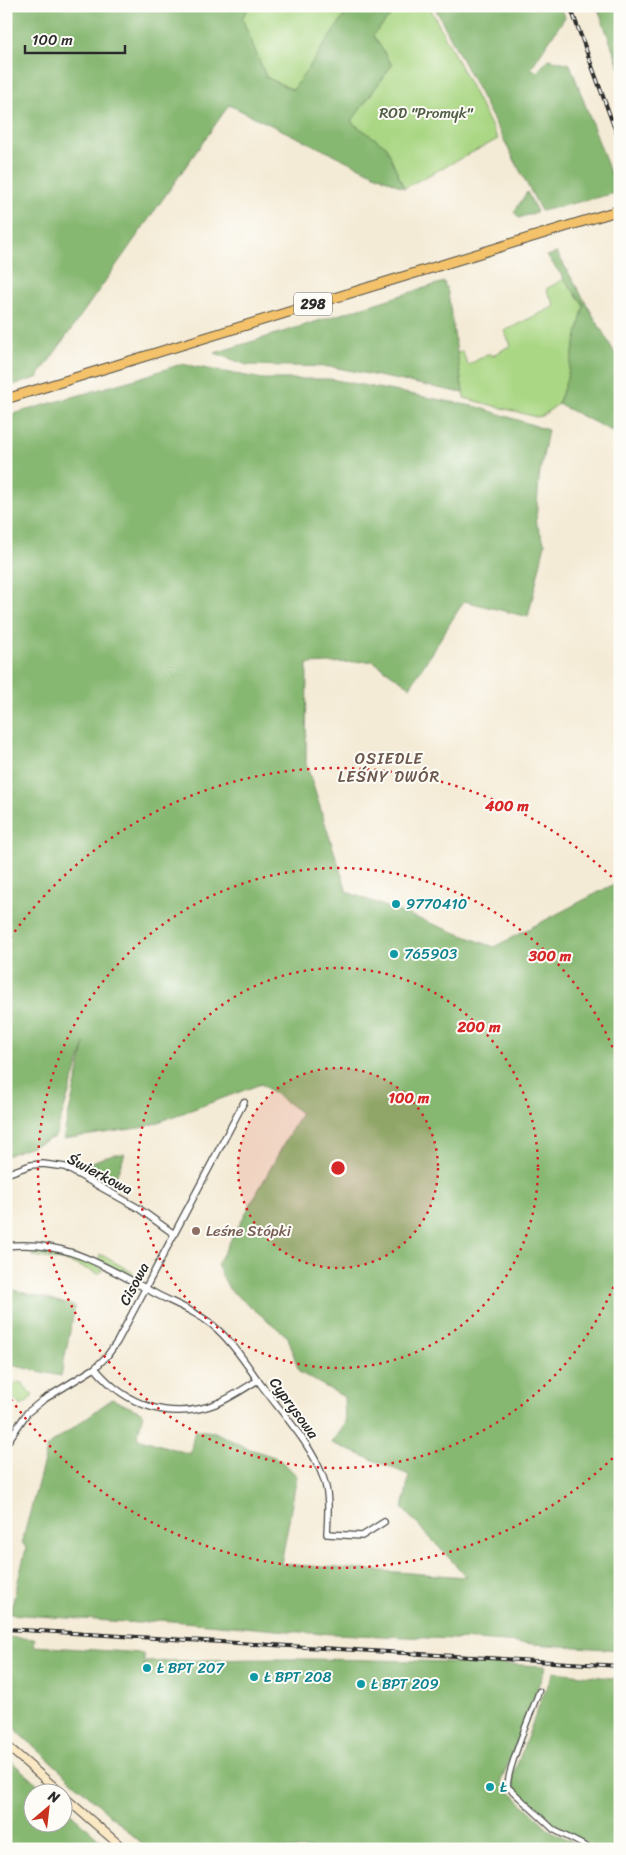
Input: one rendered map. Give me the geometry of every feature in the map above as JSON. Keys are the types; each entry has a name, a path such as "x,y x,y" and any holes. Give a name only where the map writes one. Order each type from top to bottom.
{"main road":[{"name":"298","path":"6,399 620,210"},
{"path":"6,1745 48,1782"},
{"path":"72,1804 124,1849"}],"street":[{"name":"Cisowa","path":"6,1444 27,1413 43,1400 94,1368 107,1356 117,1342 244,1102"},
{"name":"Świerkowa","path":"6,1174 32,1165 43,1164 65,1167 138,1208 174,1234"},
{"name":"Cyprysowa","path":"6,1246 36,1245 69,1251 88,1258 213,1326 229,1341 302,1440 318,1465 327,1492 327,1534 362,1536 384,1522"},
{"path":"94,1368 106,1382 122,1395 149,1407 169,1410 197,1409 209,1406 226,1399 258,1380"},
{"path":"539,1691 514,1759 507,1781 508,1787 554,1830 591,1849"}],"green space":[{"path":"6,6 250,6 242,18 266,77 293,90 351,6 400,6 373,35 392,65 351,122 386,146 404,188 229,105 37,378 6,387"},
{"path":"250,6 351,6 294,90 266,77 242,18"},
{"name":"ROD \"Promyk\"","path":"400,6 429,6 498,139 404,188 386,146 351,122 392,65 373,35"},
{"path":"434,6 561,6 565,17 531,68 537,72 549,59 570,64 611,175 620,177 620,192 541,211"},
{"path":"597,6 620,6 620,69"},
{"path":"527,192 537,212 519,218 514,212"},
{"path":"557,253 620,362 620,435 558,404 566,382 584,305 547,256"},
{"path":"564,279 584,305 566,382 558,404 542,416 536,417 464,398 457,353 462,351 468,365 490,353 492,356 511,345 504,331 555,306 546,289"},
{"path":"444,282 448,293 463,393 333,367 247,365 215,353"},
{"path":"181,364 263,379 330,379 478,407 548,430 539,478 536,522 545,544 528,617 464,601 410,687 373,661 307,664 306,763 347,892 494,947 620,881 620,1650 477,1640 312,1633 160,1620 139,1623 10,1614 26,1548 22,1542 48,1446 112,1399 143,1413 137,1438 190,1454 195,1430 215,1432 246,1448 275,1457 286,1465 297,1476 281,1564 467,1577 403,1509 409,1475 332,1443 345,1423 344,1397 299,1372 288,1337 229,1289 217,1265 301,1113 261,1084 145,1127 63,1139 85,1043 55,1137 6,1156 6,416"},
{"path":"113,1154 125,1154 116,1177 93,1171 84,1165"},
{"path":"36,1249 75,1256 101,1268 102,1271 99,1274 69,1262 33,1256"},
{"path":"100,1254 135,1275 133,1278 99,1260"},
{"path":"6,1288 75,1306 61,1376 6,1364"},
{"path":"18,1382 22,1383 33,1396 22,1406 10,1396 14,1391 11,1388"},
{"path":"6,1637 35,1639 34,1646 142,1653 144,1666 146,1662 296,1659 546,1666 502,1779 502,1784 551,1831 587,1849 148,1849 6,1721"},
{"path":"554,1672 620,1679 620,1849 599,1849 555,1826 514,1787 513,1776 541,1700"},
{"path":"6,1757 35,1782 22,1782 22,1832 72,1832 72,1814 110,1849 6,1849"}],"railway":[{"path":"570,6 620,143"},
{"path":"6,1629 620,1666"}],"place":[{"name":"9770410","path":"396,904"},
{"name":"765903","path":"394,954"},
{"name":"Leśne Stópki","path":"196,1231"},
{"name":"Ł BPT 207","path":"147,1668"},
{"name":"Ł BPT 208","path":"254,1677"},
{"name":"Ł BPT 209","path":"361,1684"},
{"name":"Ł","path":"490,1787"}],"district":[{"name":"OSIEDLE LEŚNY DWÓR","path":"389,767"}]}
